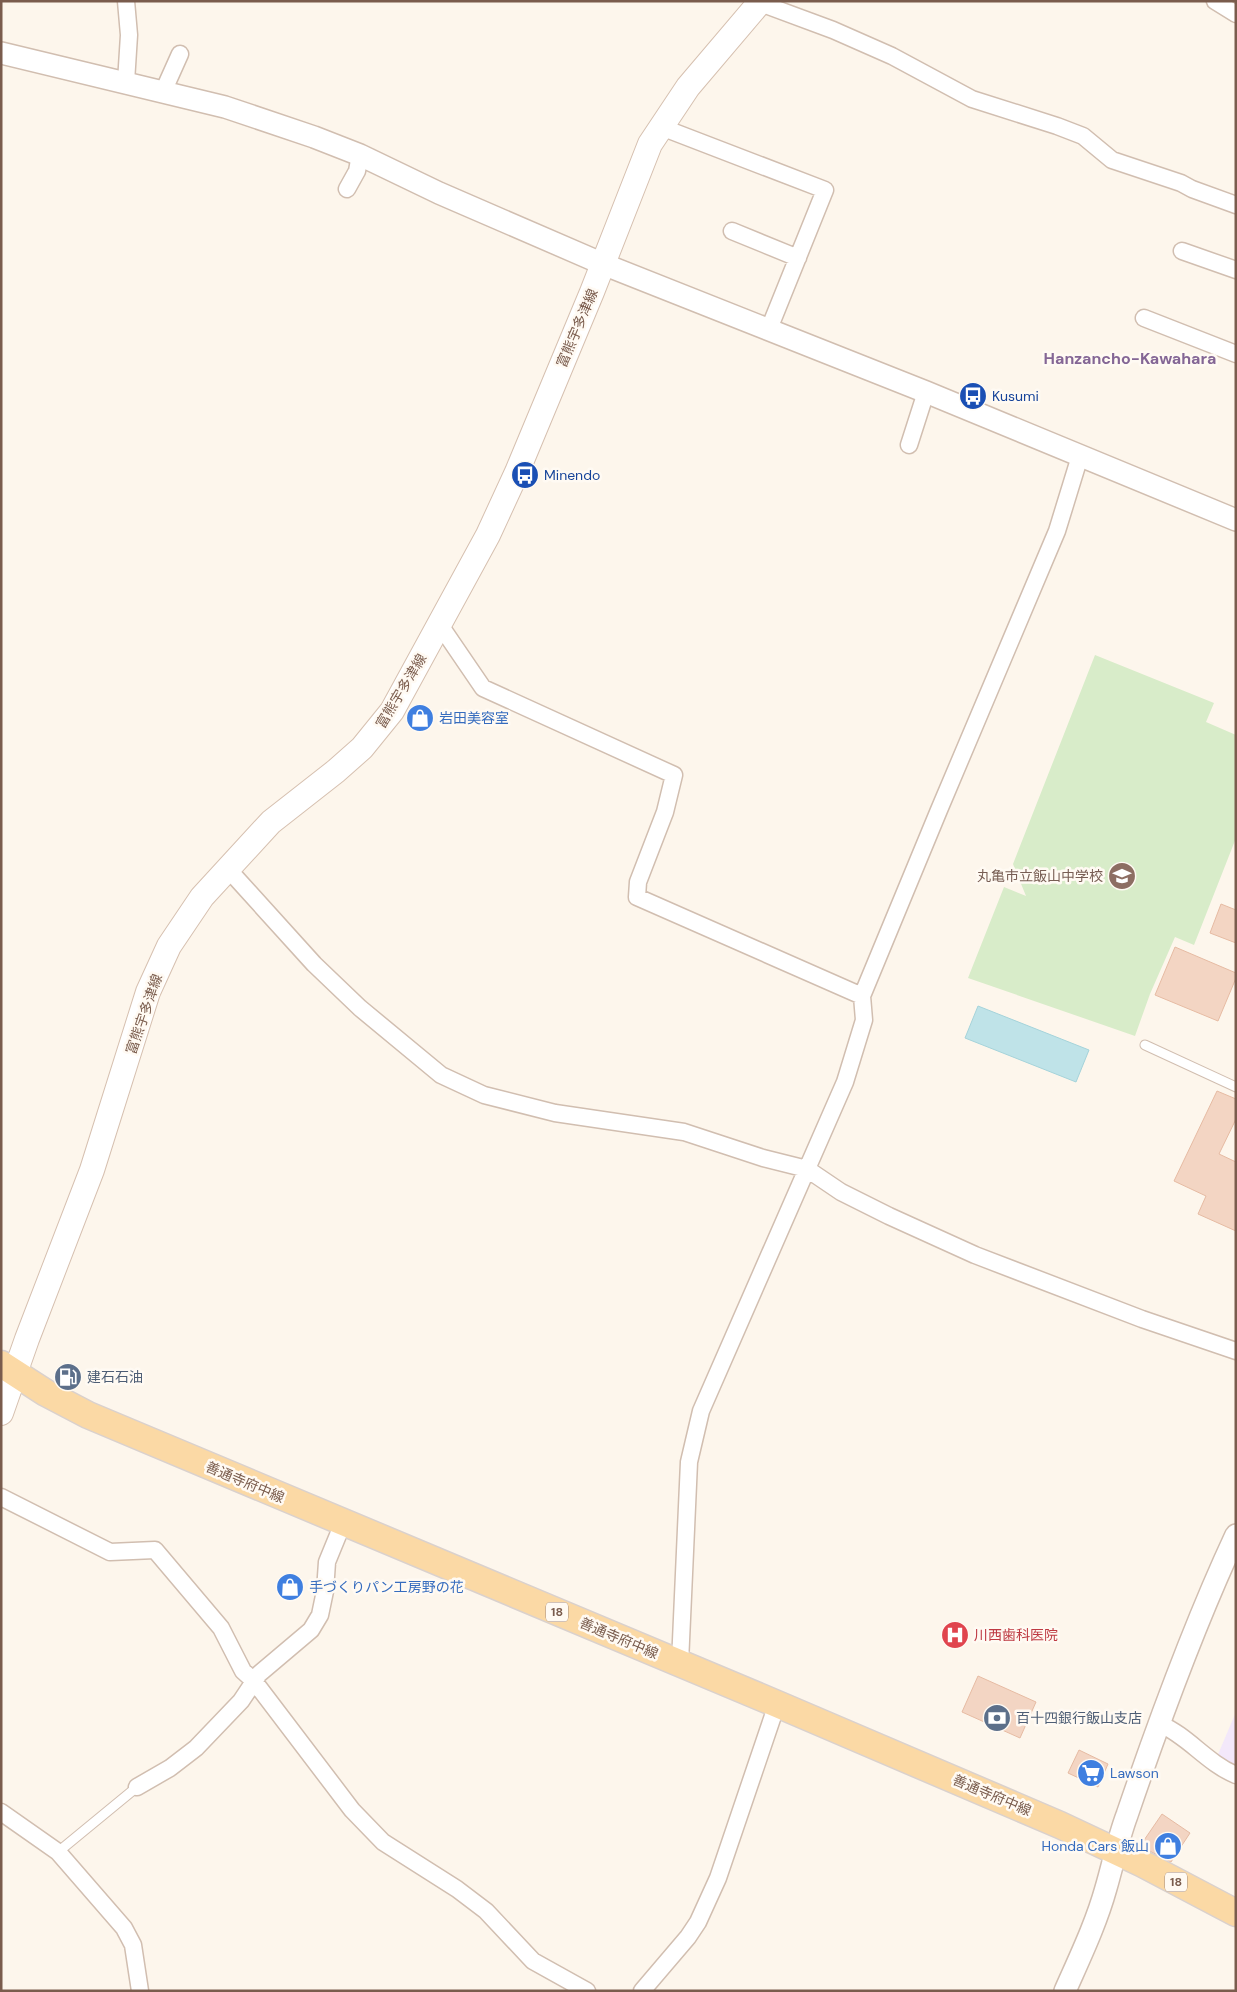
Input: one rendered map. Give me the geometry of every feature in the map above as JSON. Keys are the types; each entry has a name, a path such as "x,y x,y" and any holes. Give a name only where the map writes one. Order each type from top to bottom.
{"main road":[{"name":"富熊宇多津線","path":"1,1413 8,1369 27,1339 92,1170 148,992 169,946 202,896 271,822 362,748 392,711 488,535 517,472 603,264 650,144 688,87 760,2"},
{"name":"善通寺府中線","path":"8,1369 46,1393 88,1415 680,1663 1060,1825 1116,1851 1236,1913"}],"street":[{"path":"126,1 128,35 126,82"},
{"path":"1214,1 1236,14"},
{"path":"760,2 833,30 892,56 972,99 1083,136 1112,160 1181,183 1236,205"},
{"path":"1,52 225,107 268,120 360,155 439,193 603,264 926,392 1236,520"},
{"path":"163,92 180,54"},
{"path":"661,127 824,190 769,329"},
{"path":"346,189 357,171 360,155"},
{"path":"732,230 798,258"},
{"path":"1182,251 1236,270"},
{"path":"1144,318 1236,354"},
{"path":"909,445 926,392"},
{"path":"680,1663 689,1462 701,1412 845,1082 864,1020 862,996 1057,531 1080,456"},
{"path":"440,625 483,688 674,775 665,812 638,882 637,897 862,996"},
{"path":"228,869 314,964 360,1008 441,1075 484,1095 555,1114 684,1132 763,1158 807,1169 841,1192 975,1255 1142,1319 1236,1351"},
{"path":"1,1497 110,1552 155,1550 221,1628 243,1671 254,1681 352,1810 383,1842 457,1889 486,1911 532,1961 587,1991"},
{"path":"138,1787 170,1768 196,1748 241,1700 259,1674 311,1630 321,1607 325,1591 327,1562 344,1523"},
{"path":"1066,1991 1087,1942 1106,1889 1126,1816 1160,1724 1205,1606 1236,1535"},
{"path":"642,1991 688,1937 702,1914 718,1878 777,1704"},
{"path":"1160,1724 1172,1729 1213,1763 1236,1775"},
{"path":"1,1812 58,1852 124,1928 134,1944 140,1991"}],"lane":[{"path":"1145,1045 1236,1087"},
{"path":"58,1852 138,1787"}],"shaded area":[{"path":"1236,1712 1236,1769 1216,1759"}],"green space":[{"name":"丸亀市立飯山中学校","path":"1095,655 1214,703 1206,722 1236,735 1236,838 1194,945 1175,937 1150,994 1135,1036 968,978 1004,887 1026,896 1013,864"}],"water":[{"path":"978,1006 1089,1050 1076,1082 965,1038"}],"building":[{"path":"1221,904 1236,910 1236,943 1210,933"},
{"path":"1175,947 1236,973 1236,978 1218,1021 1155,995"},
{"path":"1217,1091 1236,1099 1236,1119 1219,1154 1236,1162 1236,1231 1198,1214 1206,1196 1174,1181"},
{"path":"978,1676 1036,1702 1020,1738 962,1712"},
{"path":"1079,1750 1108,1764 1098,1787 1068,1773"},
{"path":"1162,1814 1190,1833 1171,1862 1140,1846"}],"place":[{"name":"Kusumi","path":"973,396"},
{"name":"Minendo","path":"525,475"},
{"name":"岩田美容室","path":"420,718"},
{"name":"丸亀市立飯山中学校","path":"1122,876"},
{"name":"建石石油","path":"68,1377"},
{"name":"手づくりパン工房野の花","path":"290,1587"},
{"name":"川西歯科医院","path":"955,1635"},
{"name":"百十四銀行飯山支店","path":"997,1718"},
{"name":"Lawson","path":"1091,1773"},
{"name":"Honda Cars 飯山","path":"1168,1846"}],"district":[{"name":"Hanzancho-Kawahara","path":"1130,358"}]}
